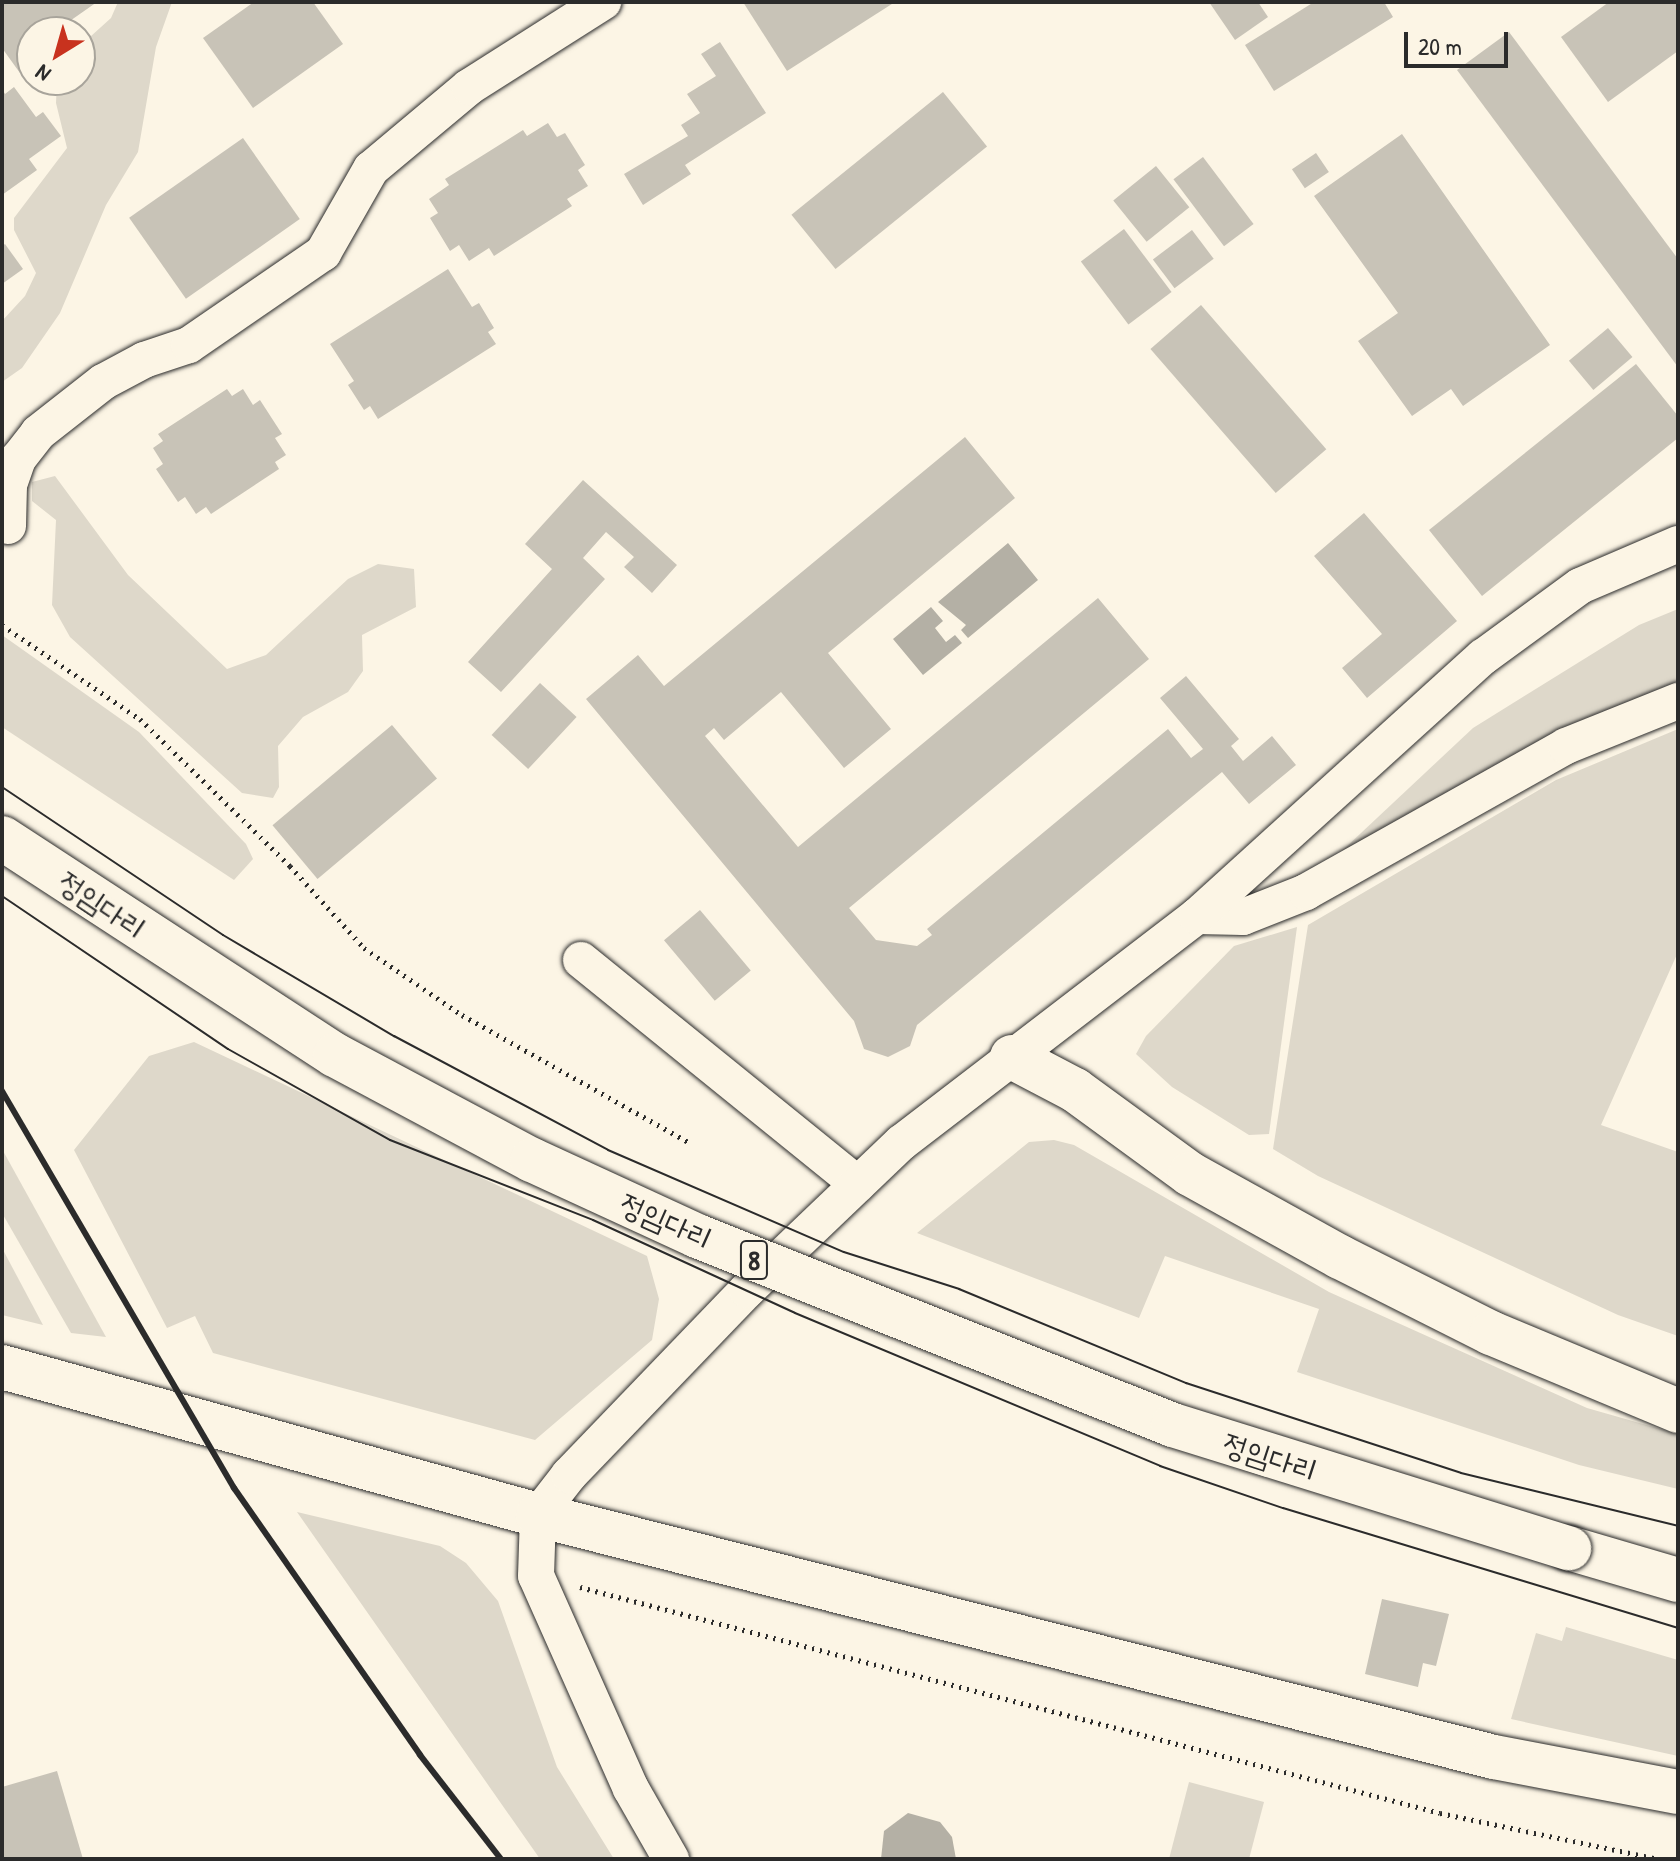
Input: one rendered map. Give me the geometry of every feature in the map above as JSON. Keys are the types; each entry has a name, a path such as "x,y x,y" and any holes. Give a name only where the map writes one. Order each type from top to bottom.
{"main road":[{"name":"정임다리","path":"2,838 335,1055 532,1160 697,1236 1173,1425 1569,1548"},
{"path":"1012,1057 1075,1090 1190,1174 1340,1257 1491,1333 1678,1411"},
{"path":"2,1367 538,1515 1494,1757 1678,1792"},
{"name":"8","path":"1569,1548 1678,1561"},
{"name":"8","path":"1569,1548 1678,1580"}],"street":[{"path":"8,526 9,485 18,459 38,433 103,382 144,360 189,345 323,253 371,169 469,87 603,2"},
{"path":"671,1859 631,1789 536,1576 538,1515 569,1475 747,1290 901,1143 1197,916 1483,657 1580,586 1678,544"},
{"path":"1197,916 1243,917 1306,892 1566,746 1678,701"},
{"path":"581,960 858,1184"}],"path":[{"path":"2,625 140,719 290,866 364,948 462,1015 688,1142"},
{"path":"536,1576 1440,1813 1658,1859"}],"shaded area":[{"path":"118,2 172,2 156,47 138,152 106,205 60,313 22,368 2,382 2,321 25,296 36,273 14,230 14,218 67,148 56,96 96,96 96,32 111,18"},
{"path":"55,476 128,575 227,669 266,655 348,579 378,564 414,569 416,607 362,635 363,671 348,692 303,717 278,746 279,787 273,798 242,793 70,637 52,605 56,520 32,501 32,482"},
{"path":"1008,543 1038,580 968,638 961,630 966,625 938,602"},
{"path":"931,607 943,621 935,628 946,642 955,635 962,643 923,675 893,639"},
{"path":"1678,609 1678,689 1329,863 1473,728 1639,625"},
{"path":"2,635 139,732 246,844 253,859 234,880 2,727"},
{"path":"1678,729 1678,952 1601,1125 1678,1152 1678,1336 1618,1315 1318,1176 1273,1149 1308,925 1556,780"},
{"path":"1297,927 1269,1134 1249,1135 1172,1087 1136,1054 1146,1036 1234,946"},
{"path":"194,1042 647,1256 659,1299 652,1340 535,1440 213,1353 195,1316 167,1328 74,1150 149,1056"},
{"path":"1054,1140 1074,1145 1329,1292 1587,1408 1678,1434 1678,1489 1579,1465 1297,1372 1319,1309 1165,1256 1139,1318 917,1233 1029,1142"},
{"path":"2,1149 106,1337 71,1333 2,1213"},
{"path":"2,1248 43,1325 2,1315"},
{"path":"297,1512 440,1546 466,1563 498,1601 557,1767 614,1859 540,1859"},
{"path":"1566,1627 1678,1660 1678,1756 1511,1719 1536,1633 1562,1641"},
{"path":"1189,1782 1264,1802 1249,1859 1169,1859"},
{"path":"908,1813 940,1822 952,1837 956,1859 881,1859 884,1831"}],"building":[{"path":"2,2 97,2 77,16 16,16 16,67 2,48"},
{"path":"254,2 313,2 343,44 253,108 203,38"},
{"path":"743,2 895,2 787,71"},
{"path":"1209,2 1258,2 1268,17 1235,40"},
{"path":"1314,2 1384,2 1393,17 1274,91 1245,45"},
{"path":"1609,2 1678,2 1678,51 1608,102 1561,37"},
{"path":"1509,32 1678,259 1678,367 1457,70"},
{"path":"720,42 766,113 685,165 691,174 643,205 624,174 688,136 681,125 700,113 687,94 716,76 701,54"},
{"path":"14,87 16,96 21,96 36,117 43,112 61,136 29,159 37,170 2,195 2,89 5,94"},
{"path":"943,92 987,146 836,269 791,215"},
{"path":"548,123 557,137 565,133 585,165 578,170 588,186 567,199 572,206 494,256 489,248 469,261 459,245 450,251 430,218 438,213 429,199 449,185 445,179 523,130 527,136"},
{"path":"1402,134 1550,345 1463,406 1451,389 1412,416 1358,341 1398,313 1314,196"},
{"path":"243,138 300,219 186,299 129,218"},
{"path":"1316,153 1329,172 1305,188 1292,169"},
{"path":"1203,157 1254,224 1224,246 1173,179"},
{"path":"1156,166 1189,207 1147,242 1113,201"},
{"path":"1124,229 1172,292 1128,325 1081,261"},
{"path":"1192,230 1214,259 1175,288 1153,259"},
{"path":"5,244 23,269 2,284 2,246"},
{"path":"448,269 472,307 479,303 494,328 488,332 496,344 378,419 370,406 364,410 348,385 354,381 330,344"},
{"path":"1201,305 1326,449 1276,493 1150,349"},
{"path":"1608,328 1632,357 1593,390 1569,361"},
{"path":"1636,364 1678,416 1678,438 1482,596 1429,530"},
{"path":"227,389 232,396 243,389 253,405 260,400 282,434 275,438 286,455 275,462 279,469 211,514 206,507 196,514 185,497 178,502 156,469 163,464 153,448 163,441 158,434"},
{"path":"965,437 1015,498 828,653 891,729 844,768 781,692 724,740 714,728 705,736 798,847 1098,598 1149,659 849,908 876,940 917,946 932,935 927,929 1168,729 1191,758 1203,749 1160,698 1186,676 1239,739 1231,746 1243,761 1272,736 1296,765 1249,804 1222,772 917,1025 910,1046 888,1057 864,1049 854,1021 586,699 638,655 664,686"},
{"path":"583,480 677,565 652,593 624,567 634,557 606,532 583,558 605,579 501,692 468,662 552,569 525,544"},
{"path":"1364,513 1457,621 1367,698 1342,668 1382,634 1314,556"},
{"path":"540,683 577,717 528,769 492,735"},
{"path":"392,725 437,779 317,879 272,825"},
{"path":"700,910 751,971 715,1001 664,940"},
{"path":"1382,1599 1449,1614 1436,1666 1423,1663 1418,1687 1365,1674"},
{"path":"57,1771 83,1859 2,1859 2,1787"}],"tram line":[{"path":"2,787 223,935 394,1036 608,1150 844,1252 959,1289 1186,1383 1461,1473 1678,1526"},
{"path":"2,896 228,1049 390,1140 593,1220 795,1313 1160,1466 1283,1508 1678,1628"}],"railway":[{"path":"2,1091 234,1488 420,1755 501,1859"}]}
